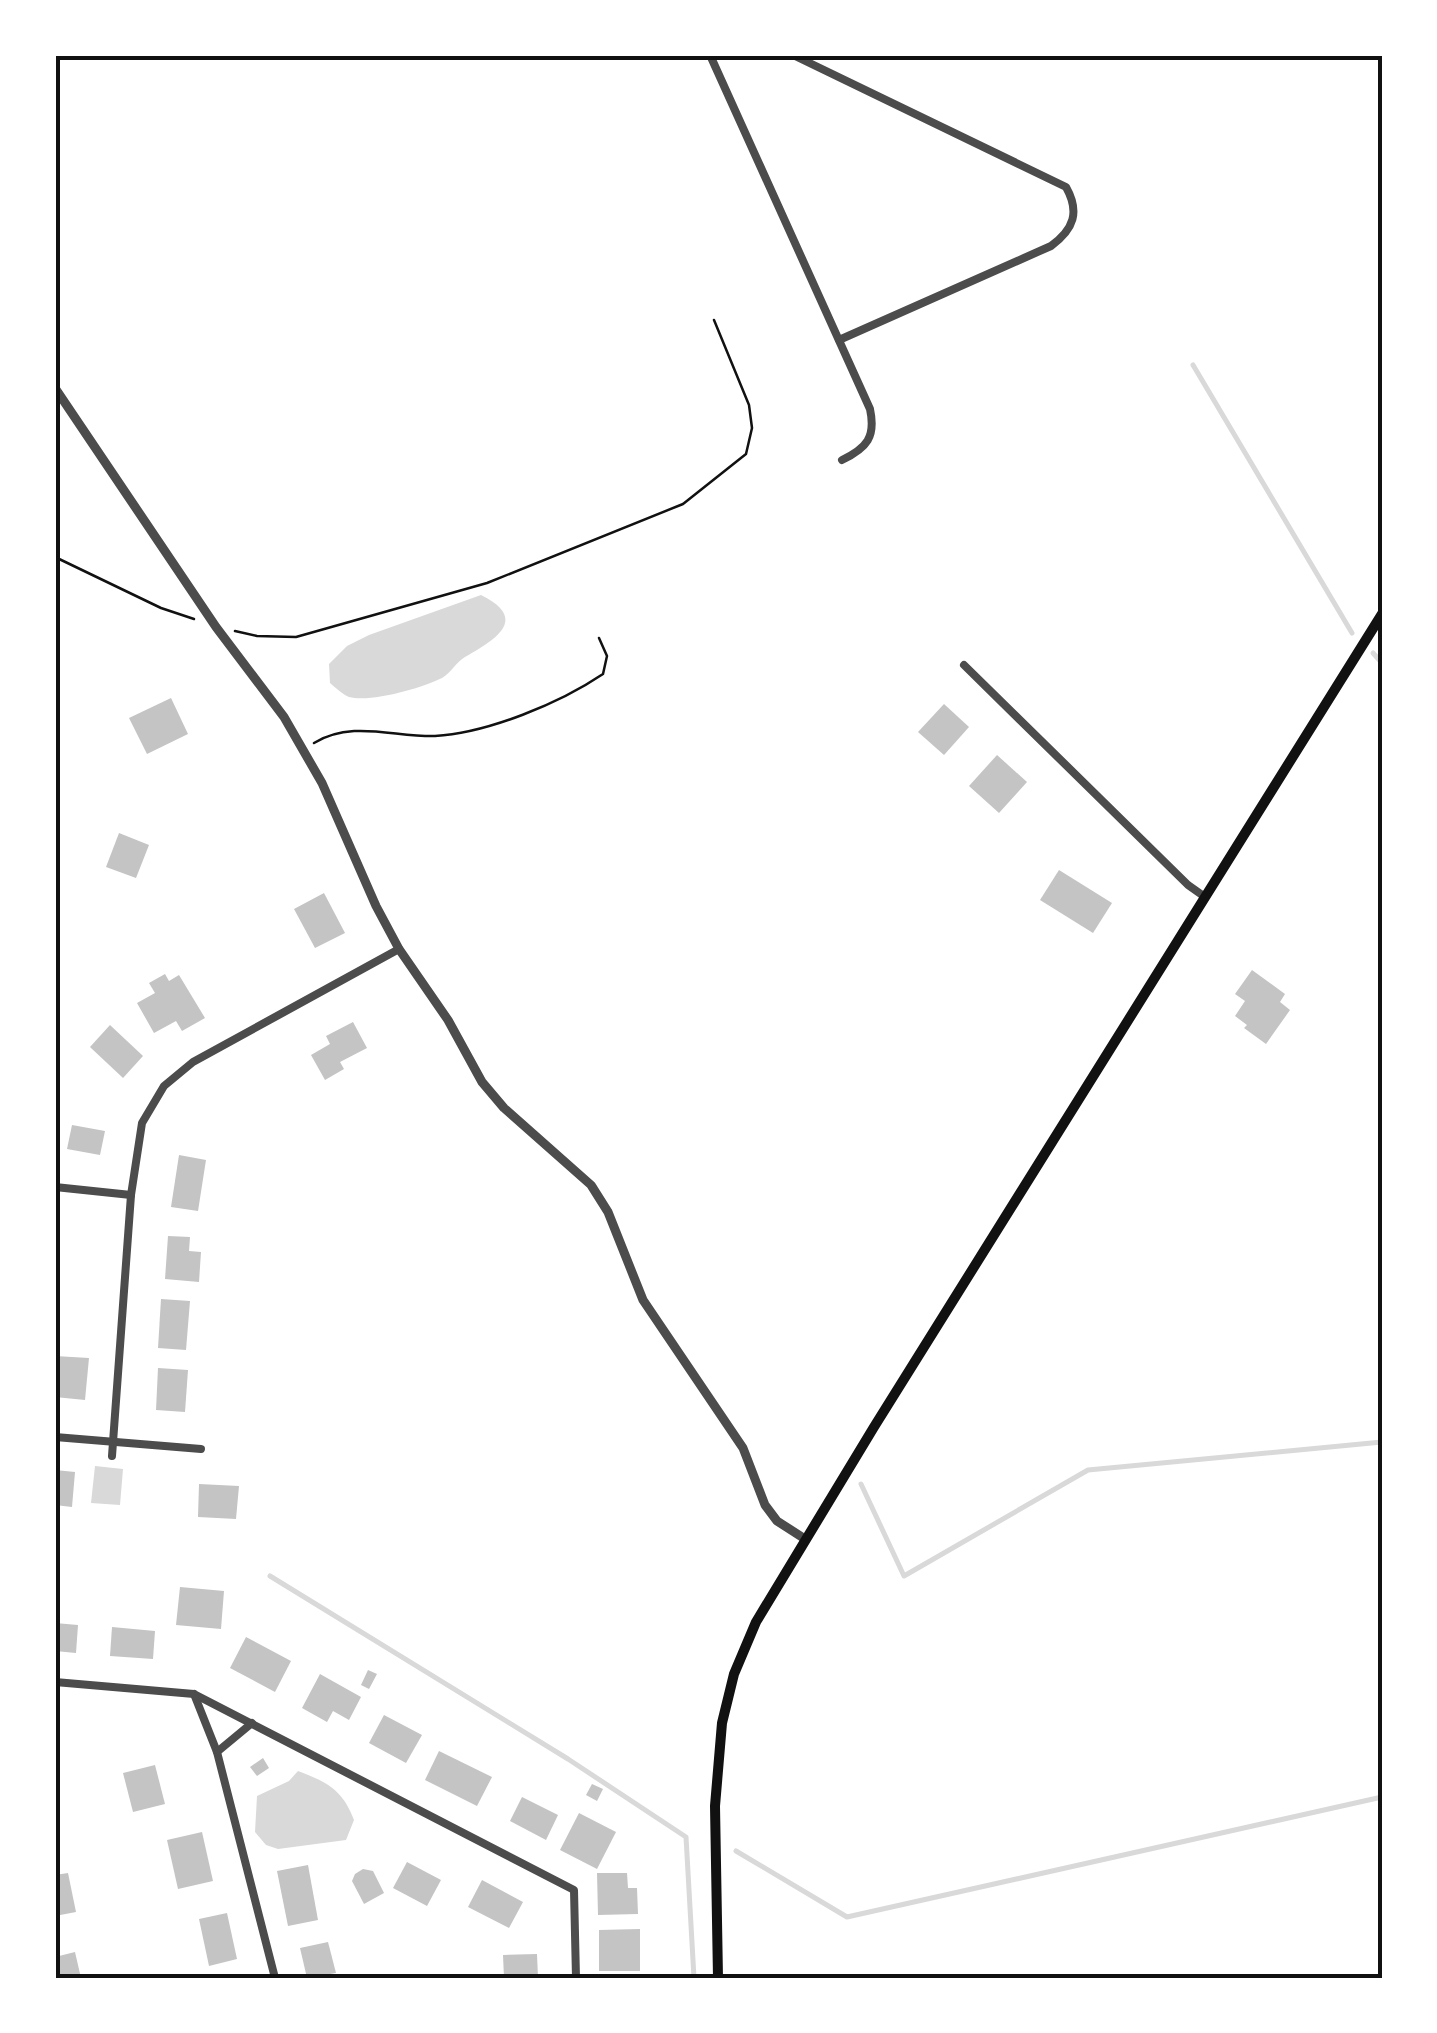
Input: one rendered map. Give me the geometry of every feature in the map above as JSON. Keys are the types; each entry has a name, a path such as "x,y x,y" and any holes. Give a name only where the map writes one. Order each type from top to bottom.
{"main road":[{"path":"718,1978 715,1806 722,1723 734,1674 756,1622 1382,614"}],"street":[{"path":"710,55 870,409 874,426 870,440 860,451 842,460"},
{"path":"793,55 1066,186 1073,200 1074,217 1068,234 1052,246 839,340"},
{"path":"55,388 216,627 304,749 376,906 482,1082 504,1108 591,1185 608,1212 643,1300 743,1448 765,1504 777,1521 805,1540"},
{"path":"964,665 1188,885 1205,897"},
{"path":"112,1456 131,1195 142,1123 164,1086 193,1062 399,949"},
{"path":"55,1187 131,1195"},
{"path":"55,1436 201,1449"},
{"path":"55,1682 194,1694 574,1890 576,1978"},
{"path":"194,1694 217,1752 275,1978"},
{"path":"217,1752 252,1723"}],"path":[{"path":"55,558 160,608 257,636 296,637 487,583 684,504 746,454 752,428 749,404 714,320"},
{"path":"304,749 330,733 362,729 397,736 426,736 482,727 573,694 603,674 607,656 599,638"}],"shaded area":[{"path":"481,595 503,612 503,629 442,678 370,698 349,697 330,683 329,664 347,646"},
{"path":"95,1466 123,1469 120,1505 91,1503"},
{"path":"298,1771 326,1783 345,1801 354,1820 346,1840 278,1849 266,1845 255,1832 257,1796 289,1781"}],"building":[{"path":"171,698 188,734 147,754 129,718"},
{"path":"944,704 969,727 944,755 918,732"},
{"path":"997,755 1027,782 999,813 969,786"},
{"path":"119,833 149,845 136,878 106,867"},
{"path":"1059,870 1112,903 1093,933 1040,900"},
{"path":"324,893 345,933 315,948 294,909"},
{"path":"1252,970 1285,994 1280,1002 1290,1010 1266,1044 1235,1016 1245,1001 1235,994"},
{"path":"165,974 169,981 179,975 205,1018 182,1031 176,1021 154,1033 137,1003 155,993 149,983"},
{"path":"353,1022 367,1048 340,1062 344,1069 325,1080 311,1055 330,1044 326,1036"},
{"path":"110,1025 143,1056 123,1078 90,1047"},
{"path":"72,1125 105,1131 100,1155 67,1149"},
{"path":"179,1155 206,1160 198,1211 171,1207"},
{"path":"168,1236 190,1237 189,1251 201,1252 199,1282 165,1279"},
{"path":"161,1299 190,1301 186,1350 158,1348"},
{"path":"55,1356 89,1358 85,1400 55,1397"},
{"path":"158,1368 188,1370 185,1412 156,1410"},
{"path":"55,1470 75,1472 72,1507 55,1505"},
{"path":"199,1484 239,1486 236,1519 198,1517"},
{"path":"180,1587 224,1591 221,1629 176,1625"},
{"path":"55,1623 78,1625 76,1653 55,1651"},
{"path":"112,1627 155,1631 153,1659 110,1656"},
{"path":"246,1637 291,1661 275,1692 230,1668"},
{"path":"368,1670 377,1674 369,1689 361,1685"},
{"path":"320,1674 361,1697 349,1720 333,1711 327,1722 302,1708"},
{"path":"384,1715 422,1735 406,1763 369,1743"},
{"path":"439,1751 492,1777 477,1806 425,1780"},
{"path":"263,1758 269,1768 257,1776 250,1767"},
{"path":"155,1765 165,1804 133,1812 123,1773"},
{"path":"592,1784 603,1789 597,1801 586,1795"},
{"path":"522,1797 558,1815 546,1840 510,1821"},
{"path":"579,1813 616,1832 597,1869 560,1850"},
{"path":"202,1832 213,1881 178,1889 167,1840"},
{"path":"407,1862 441,1880 427,1906 393,1888"},
{"path":"308,1865 318,1920 288,1926 277,1871"},
{"path":"363,1869 373,1871 384,1893 364,1904 352,1881"},
{"path":"68,1873 76,1912 55,1916 55,1875"},
{"path":"597,1873 627,1873 628,1888 637,1888 638,1914 598,1915"},
{"path":"482,1880 523,1902 509,1928 468,1907"},
{"path":"227,1913 237,1959 209,1966 199,1919"},
{"path":"640,1929 640,1971 599,1971 599,1930"},
{"path":"328,1942 336,1973 307,1978 300,1948"},
{"path":"75,1952 81,1978 57,1978 55,1957"},
{"path":"537,1954 538,1978 504,1978 503,1955"}],"waterway":[{"path":"1193,365 1352,633"},
{"path":"1373,653 1382,663"},
{"path":"861,1484 904,1576 1088,1470 1382,1442"},
{"path":"270,1576 568,1759 686,1837 694,1978"},
{"path":"736,1851 847,1917 1382,1797"}]}
